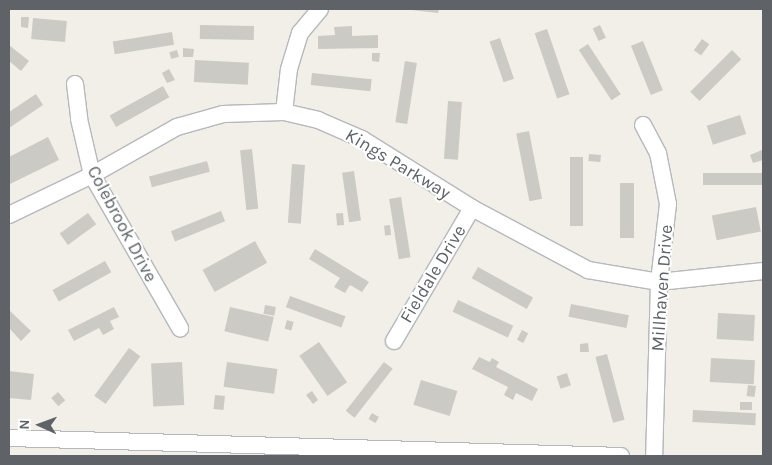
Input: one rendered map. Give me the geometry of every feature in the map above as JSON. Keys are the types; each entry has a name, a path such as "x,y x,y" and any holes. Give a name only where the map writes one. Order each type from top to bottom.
{"street":[{"path":"284,112 289,69 300,33 320,9"},
{"name":"Colebrook Drive","path":"75,84 79,119 92,175 180,328"},
{"name":"Kings Parkway","path":"9,215 92,175 166,132 200,119 247,111 284,112 318,120 362,139 472,208 588,270 659,282 763,271"},
{"name":"Millhaven Drive","path":"643,125 658,153 668,204 659,282 654,456"},
{"name":"Fieldale Drive","path":"394,341 472,208"},
{"path":"9,438 621,456"}],"building":[{"path":"403,9 439,9 438,13"},
{"path":"21,17 29,17 28,28 21,27"},
{"path":"33,18 67,21 65,42 31,39"},
{"path":"200,25 254,26 254,40 200,39"},
{"path":"600,25 606,38 599,41 593,28"},
{"path":"352,26 352,36 378,35 378,48 318,49 318,36 335,35 334,27"},
{"path":"547,29 569,94 557,98 535,33"},
{"path":"172,32 174,45 115,54 113,41"},
{"path":"500,38 514,79 504,82 490,42"},
{"path":"702,39 709,44 701,56 694,50"},
{"path":"643,41 663,90 651,95 631,46"},
{"path":"588,44 621,94 611,100 579,50"},
{"path":"9,45 29,61 21,71 9,61"},
{"path":"183,48 194,49 193,57 183,57"},
{"path":"177,50 179,57 171,59 169,52"},
{"path":"732,50 741,59 699,101 690,92"},
{"path":"372,53 380,53 379,62 372,61"},
{"path":"195,60 249,63 248,85 194,82"},
{"path":"405,61 417,63 407,124 395,122"},
{"path":"169,69 175,80 167,83 162,73"},
{"path":"312,73 372,79 370,91 311,85"},
{"path":"163,86 169,97 116,127 110,116"},
{"path":"36,94 43,105 9,128 9,112"},
{"path":"448,101 462,102 458,160 444,159"},
{"path":"740,115 746,134 713,145 707,126"},
{"path":"529,131 542,199 529,201 516,133"},
{"path":"48,137 59,160 10,184 9,157"},
{"path":"252,149 258,209 246,210 240,150"},
{"path":"762,150 763,160 753,163 750,155"},
{"path":"589,154 601,155 600,162 588,161"},
{"path":"570,157 583,157 583,226 570,226"},
{"path":"207,161 210,172 152,187 149,177"},
{"path":"292,164 305,165 301,224 288,223"},
{"path":"354,171 361,221 349,222 342,173"},
{"path":"703,173 763,173 763,185 703,185"},
{"path":"620,183 634,183 634,238 620,238"},
{"path":"401,197 411,257 399,259 389,199"},
{"path":"756,207 761,232 717,240 712,216"},
{"path":"221,211 225,221 175,241 171,231"},
{"path":"88,213 96,224 68,245 60,234"},
{"path":"343,213 344,225 337,226 336,214"},
{"path":"390,225 391,235 385,236 384,226"},
{"path":"255,241 267,263 215,292 203,270"},
{"path":"315,249 369,282 362,292 350,285 345,293 334,287 340,278 309,259"},
{"path":"105,261 111,272 59,301 53,290"},
{"path":"478,267 533,298 527,309 472,278"},
{"path":"290,296 345,316 341,327 286,307"},
{"path":"458,300 513,326 508,338 453,312"},
{"path":"571,304 629,315 626,328 569,317"},
{"path":"265,305 276,307 274,316 263,314"},
{"path":"114,307 119,317 110,321 114,329 103,335 99,328 74,341 68,330"},
{"path":"230,307 274,317 268,341 224,331"},
{"path":"9,310 31,331 21,341 9,328"},
{"path":"718,313 755,315 754,341 717,339"},
{"path":"287,320 294,322 291,331 285,329"},
{"path":"522,330 528,333 523,343 517,340"},
{"path":"319,342 347,382 327,396 299,356"},
{"path":"588,343 589,352 580,352 580,344"},
{"path":"129,348 140,356 106,404 94,396"},
{"path":"607,354 625,420 613,423 595,357"},
{"path":"479,357 490,362 492,358 499,362 496,367 538,389 532,401 516,393 513,400 504,395 508,387 472,369"},
{"path":"711,358 755,360 754,384 710,382"},
{"path":"182,362 184,405 153,407 151,364"},
{"path":"227,362 278,369 274,394 224,387"},
{"path":"384,362 393,369 354,418 346,411"},
{"path":"9,371 34,374 31,400 9,398"},
{"path":"567,373 571,385 561,389 557,376"},
{"path":"421,380 457,391 450,416 413,405"},
{"path":"748,385 756,386 755,397 747,396"},
{"path":"312,391 318,400 313,404 306,395"},
{"path":"58,392 65,400 58,406 51,398"},
{"path":"215,395 225,396 223,410 214,409"},
{"path":"740,402 752,402 752,410 740,410"},
{"path":"693,410 756,413 755,425 692,422"},
{"path":"372,413 379,417 375,423 368,419"}]}
